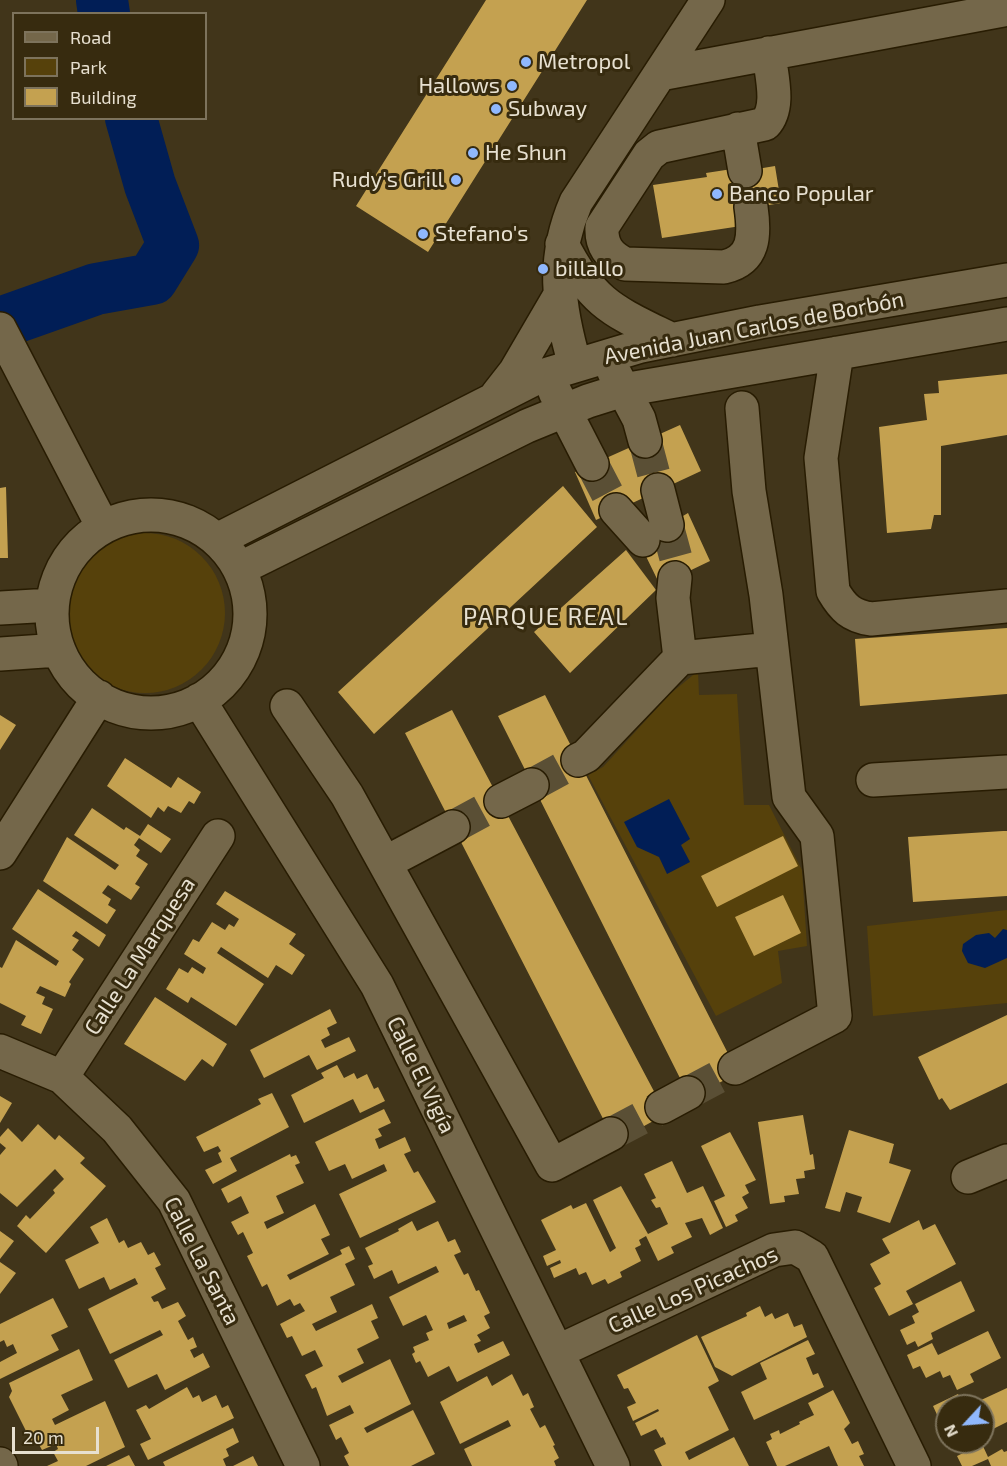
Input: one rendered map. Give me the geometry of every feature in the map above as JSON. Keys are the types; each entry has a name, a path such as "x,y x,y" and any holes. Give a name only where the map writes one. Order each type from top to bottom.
{"street":[{"path":"592,464 564,410 561,370 563,324 560,295 561,244 576,202 708,0"},
{"path":"660,74 1003,10"},
{"path":"750,207 752,238 746,256 738,264 724,267 625,264 614,258 605,248 602,227 649,155 659,147 765,124 772,117 774,102 769,53"},
{"path":"738,129 745,171"},
{"path":"561,244 582,281 598,299 624,316 672,340"},
{"name":"Avenida Juan Carlos de Borbón","path":"217,540 494,399 561,370 672,340 1007,280"},
{"path":"494,399 515,372 560,295"},
{"name":"Avenida Juan Carlos de Borbón","path":"239,569 527,426 564,410 623,390 1007,324"},
{"path":"0,329 103,527"},
{"path":"837,353 821,459 833,591 841,605 853,616 871,619 1007,606"},
{"path":"607,356 639,419 645,441"},
{"path":"735,1068 835,1016 817,836 789,797 772,649 749,491 742,408"},
{"path":"616,510 655,532 658,490"},
{"path":"150,514 189,522 217,540 239,569 247,589 249,607 249,627 242,654 225,679 199,700 181,708 151,713 118,707 99,698 76,677 55,628 57,581 71,555 82,541 103,527 129,517 150,514"},
{"path":"671,587 680,658"},
{"path":"0,609 55,628"},
{"path":"0,632 55,628"},
{"path":"0,654 55,628"},
{"path":"578,760 586,756 680,658 772,649"},
{"path":"0,854 99,698"},
{"name":"Calle El Vigía","path":"199,700 377,985 559,1351 613,1466"},
{"path":"287,706 347,795 552,1165 610,1134"},
{"path":"873,780 1007,772"},
{"path":"501,801 532,785"},
{"path":"385,863 453,827"},
{"name":"Calle La Marquesa","path":"62,1077 218,836"},
{"name":"Calle La Santa","path":"0,1051 62,1077 117,1129 174,1201 303,1466"},
{"path":"968,1177 1007,1161"},
{"name":"Calle Los Picachos","path":"559,1351 774,1250 795,1247 812,1257 914,1466"}],"green space":[{"path":"145,533 176,539 202,556 219,582 225,613 219,644 202,670 176,687 145,693 114,687 88,670 71,644 65,613 71,582 88,556 114,539"},
{"path":"698,671 699,695 737,694 744,805 769,805 802,870 807,946 778,951 782,983 716,1016 588,775 603,767 670,694"},
{"path":"1007,910 1007,1003 873,1016 867,926"}],"water":[{"path":"669,799 690,839 681,845 690,862 667,874 659,857 637,847 624,822"},
{"path":"1003,929 1007,930 1007,958 985,968 968,963 962,951 963,944 976,935 989,933 995,938"}],"building":[{"path":"486,0 587,0 428,252 356,206"},
{"name":"Banco Popular","path":"775,166 781,203 739,210 741,226 662,238 653,185 707,177 706,173 732,169 733,173"},
{"path":"1007,374 1007,435 941,446 941,515 934,515 931,529 887,533 879,427 927,420 924,394 939,393 938,381"},
{"path":"680,425 701,471 596,520 575,472"},
{"path":"563,486 597,527 374,734 338,692"},
{"path":"6,487 8,558 0,558 0,488"},
{"path":"688,513 710,561 660,585 639,542"},
{"path":"626,550 656,590 570,673 534,632"},
{"path":"1007,628 1007,694 860,706 855,639"},
{"path":"545,695 738,1073 690,1098 498,716"},
{"path":"452,710 666,1114 615,1142 405,733"},
{"path":"0,715 16,725 0,750"},
{"path":"125,758 171,788 178,777 201,792 194,804 189,801 181,813 168,806 164,812 158,807 151,818 107,786"},
{"path":"92,808 124,830 126,827 140,836 148,824 171,839 161,853 139,838 134,845 140,850 136,856 148,864 135,884 140,887 131,900 108,885 102,893 111,899 108,905 116,910 107,924 43,881 67,837 115,870 119,865 74,835"},
{"path":"1007,831 1007,896 913,902 908,837"},
{"path":"783,836 798,866 717,907 701,876"},
{"path":"38,889 106,935 99,947 76,931 72,936 79,940 72,950 84,959 69,982 71,984 65,997 40,986 36,993 45,997 42,1004 53,1009 41,1034 21,1025 26,1016 0,1003 0,967 2,968 16,940 56,966 59,961 12,929"},
{"path":"225,891 296,934 289,944 305,955 292,975 276,965 268,978 221,947 217,953 264,984 236,1026 191,997 188,1003 166,989 179,968 188,973 192,967 203,974 206,968 184,954 193,939 199,942 212,922 225,930 229,924 234,927 239,919 216,904"},
{"path":"783,895 801,933 754,956 735,917"},
{"path":"155,997 227,1044 213,1067 202,1059 185,1081 124,1044"},
{"path":"330,1009 337,1023 327,1028 330,1035 321,1040 325,1048 349,1037 356,1051 317,1070 309,1055 264,1078 250,1050"},
{"path":"1007,1015 1007,1083 950,1110 942,1098 939,1100 918,1057"},
{"path":"337,1065 344,1078 354,1073 357,1079 367,1074 374,1089 378,1087 385,1101 360,1113 353,1099 304,1123 291,1095 324,1078 321,1073"},
{"path":"272,1093 289,1127 230,1158 237,1171 213,1184 205,1170 222,1162 218,1153 221,1151 218,1146 204,1152 196,1137 261,1104 258,1099"},
{"path":"0,1096 12,1103 0,1123"},
{"path":"384,1109 391,1123 378,1129 382,1136 375,1139 379,1149 405,1137 411,1151 404,1154 414,1173 418,1171 436,1202 360,1238 339,1194 387,1171 384,1164 352,1179 345,1164 329,1171 315,1142"},
{"path":"803,1115 810,1155 813,1154 815,1169 804,1171 805,1178 796,1179 799,1194 784,1196 785,1202 770,1204 758,1122"},
{"path":"38,1124 55,1140 59,1135 85,1158 80,1163 106,1186 46,1253 17,1226 26,1215 30,1219 55,1193 53,1190 64,1179 55,1169 17,1207 0,1193 0,1155 6,1148 0,1143 0,1137 8,1128 22,1142"},
{"path":"849,1130 894,1144 889,1163 911,1170 890,1223 857,1212 862,1197 846,1192 840,1212 825,1208"},
{"path":"730,1132 756,1180 745,1185 749,1193 742,1197 748,1208 735,1215 738,1221 726,1227 714,1201 725,1196 701,1146"},
{"path":"290,1154 291,1157 296,1155 300,1163 295,1165 304,1183 276,1196 284,1213 264,1222 267,1229 315,1204 330,1235 321,1239 329,1254 287,1275 290,1280 342,1254 340,1250 349,1246 355,1259 345,1264 355,1285 330,1297 337,1312 312,1324 316,1331 372,1304 378,1318 371,1321 379,1338 357,1349 364,1363 338,1376 342,1383 390,1359 411,1404 364,1428 367,1433 413,1410 435,1454 411,1466 349,1466 344,1456 349,1453 341,1437 336,1440 329,1425 354,1413 350,1405 327,1416 316,1387 312,1389 305,1375 323,1366 315,1350 302,1356 292,1336 287,1338 280,1324 305,1311 300,1303 294,1306 290,1299 277,1306 267,1284 262,1287 247,1256 253,1253 243,1232 238,1235 231,1222 249,1213 241,1196 228,1203 221,1189"},
{"path":"672,1161 687,1193 703,1186 723,1228 710,1235 702,1218 685,1223 692,1237 671,1247 674,1253 658,1261 646,1236 639,1240 641,1245 635,1248 641,1261 620,1272 622,1277 608,1284 605,1279 592,1285 586,1272 579,1275 576,1268 554,1278 550,1268 561,1263 560,1260 547,1266 543,1256 556,1250 541,1220 571,1205 573,1209 586,1203 610,1252 616,1248 593,1200 621,1186 648,1234 668,1224 660,1207 656,1208 651,1200 656,1198 644,1174"},
{"path":"107,1218 119,1243 124,1240 128,1248 141,1242 148,1255 154,1252 161,1265 155,1268 166,1289 151,1297 154,1302 158,1301 162,1309 178,1302 186,1316 178,1321 188,1340 193,1337 197,1347 190,1350 194,1358 203,1353 210,1367 165,1390 157,1374 128,1388 114,1360 163,1335 160,1330 110,1354 88,1309 138,1284 135,1278 110,1290 104,1277 79,1289 65,1260 99,1243 90,1227"},
{"path":"919,1220 923,1230 935,1224 956,1264 906,1291 913,1304 889,1316 874,1288 881,1284 870,1264 890,1253 882,1239"},
{"path":"412,1221 417,1231 438,1221 448,1242 455,1239 461,1252 454,1255 464,1275 468,1273 476,1291 479,1290 490,1313 484,1316 490,1328 477,1335 481,1341 474,1344 478,1353 503,1341 510,1355 457,1382 449,1366 428,1377 420,1361 416,1363 412,1354 415,1352 413,1347 429,1340 426,1333 433,1330 426,1315 403,1326 389,1297 439,1272 436,1266 398,1284 392,1270 374,1279 368,1266 373,1264 365,1248 399,1231 398,1229","holes":["464,1315 467,1321 449,1329 447,1323"]},
{"path":"0,1231 14,1241 0,1259"},
{"path":"0,1262 16,1273 0,1294"},
{"path":"961,1281 975,1311 931,1333 933,1339 918,1347 915,1341 907,1345 900,1330 915,1323 912,1316 919,1312 915,1304"},
{"path":"53,1298 68,1327 51,1335 59,1350 0,1379 0,1362 17,1353 13,1344 7,1347 4,1340 0,1342 0,1324"},
{"path":"760,1306 765,1317 772,1313 775,1319 788,1313 794,1327 802,1324 807,1337 732,1376 715,1367 701,1337 747,1316 746,1313"},
{"path":"988,1331 1001,1358 970,1374 974,1382 957,1390 950,1375 943,1378 940,1371 926,1378 920,1366 913,1369 907,1355 932,1343 938,1355"},
{"path":"697,1335 719,1381 708,1387 729,1430 685,1452 689,1460 734,1437 749,1466 662,1466 654,1450 666,1444 663,1437 661,1438 656,1429 641,1436 635,1423 659,1411 658,1409 633,1421 627,1407 636,1403 628,1388 624,1389 617,1375"},
{"path":"808,1340 815,1354 806,1358 813,1375 818,1373 824,1387 754,1420 741,1392 767,1379 760,1363"},
{"path":"79,1349 93,1380 61,1395 69,1410 52,1419 55,1425 105,1401 125,1447 86,1466 47,1466 58,1461 53,1452 58,1449 56,1444 42,1450 36,1439 31,1441 9,1397 12,1391 9,1383"},
{"path":"512,1374 523,1396 528,1393 534,1407 530,1409 540,1428 545,1425 555,1445 553,1446 559,1458 554,1461 556,1466 472,1466 464,1449 511,1426 508,1420 460,1444 440,1402 487,1376 492,1386"},
{"path":"187,1387 193,1398 199,1395 202,1402 216,1395 222,1408 228,1405 234,1418 148,1460 140,1444 151,1439 136,1410 146,1405 149,1409"},
{"path":"1007,1388 1007,1422 995,1428 995,1394"},
{"path":"833,1390 850,1423 844,1429 852,1444 858,1441 864,1454 859,1456 864,1466 838,1466 829,1446 785,1466 777,1466 766,1442 772,1439 770,1434 779,1430 780,1434 814,1415 808,1403"},
{"path":"233,1428 239,1442 226,1449 229,1456 223,1459 226,1466 165,1466 163,1462"},
{"path":"1002,1449 1004,1452 1007,1451 1007,1466 991,1466 988,1459 972,1466 962,1466 957,1456 987,1454 988,1457"},
{"path":"129,1455 135,1466 106,1466"},
{"path":"253,1456 258,1466 233,1466"}],"waterway":[{"path":"102,0 104,12"},
{"path":"0,323 96,289 152,279 173,245 150,185 132,120"}],"tunnel":[{"path":"645,441 658,490"},
{"path":"592,464 616,510"},
{"path":"667,525 677,562 675,578"},
{"path":"532,785 578,760"},
{"path":"453,827 501,801"},
{"path":"688,1093 735,1068"},
{"path":"611,1134 662,1107"}],"place":[{"name":"Metropol","path":"526,62"},
{"name":"Hallows","path":"512,86"},
{"name":"Subway","path":"496,109"},
{"name":"He Shun","path":"473,153"},
{"name":"Rudy's Grill","path":"456,180"},
{"name":"Banco Popular","path":"717,194"},
{"name":"Stefano's","path":"423,234"},
{"name":"billallo","path":"543,269"}],"district":[{"name":"PARQUE REAL","path":"546,617"}]}
